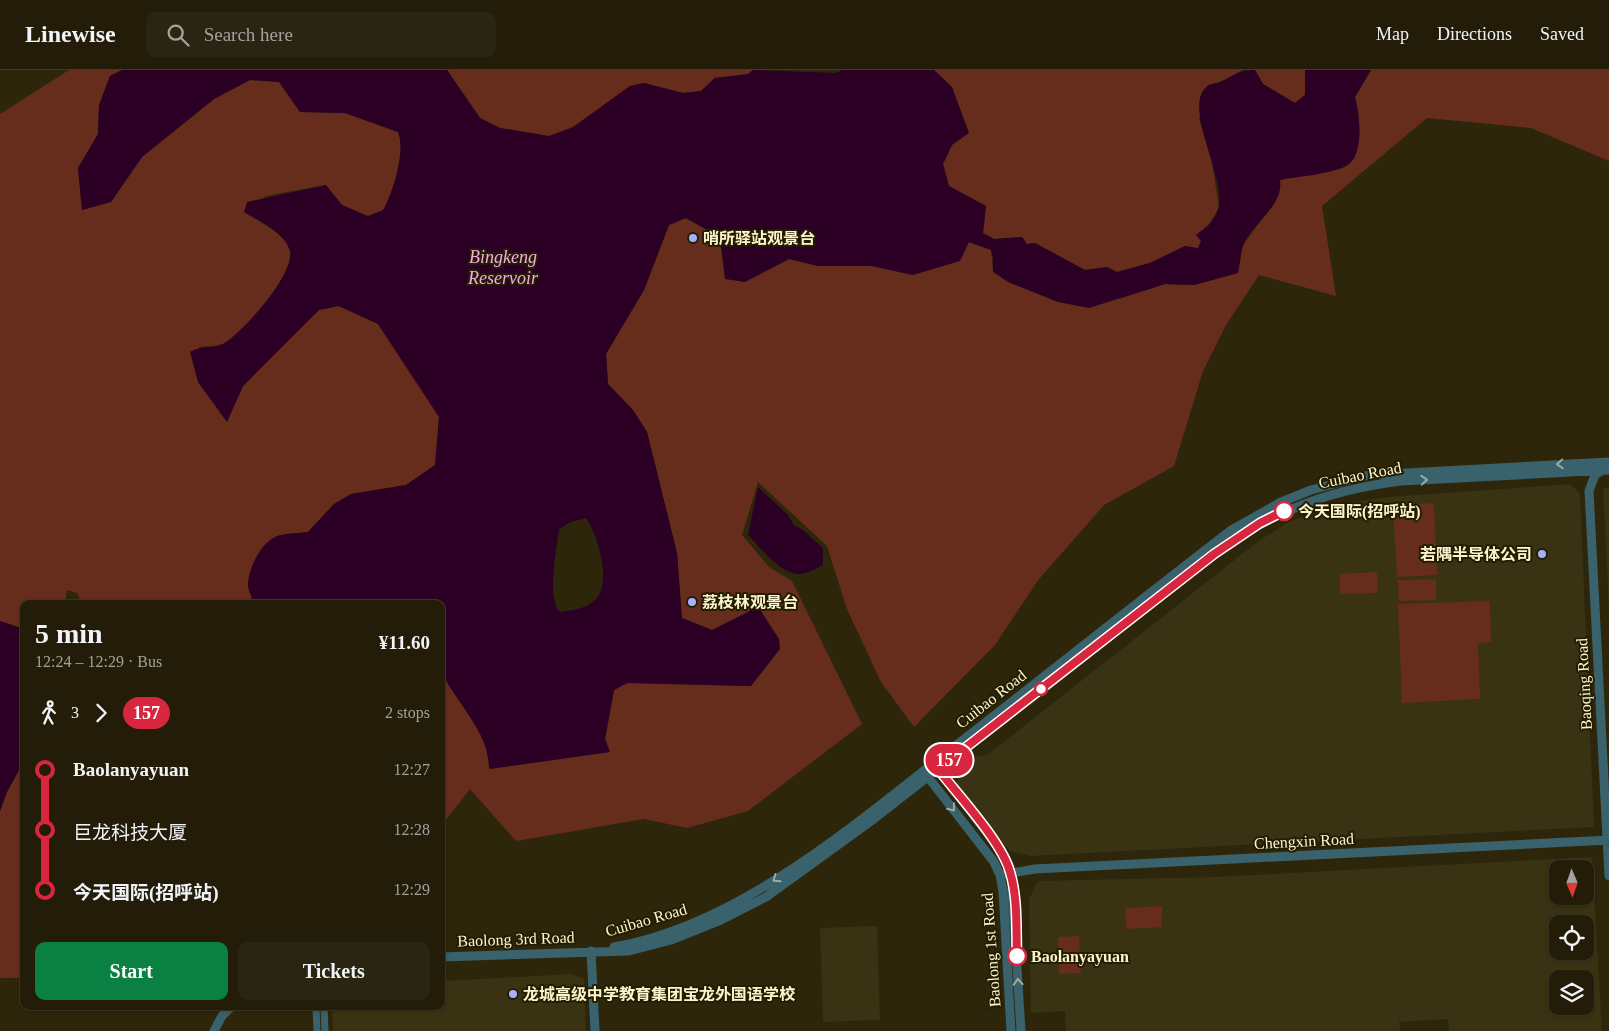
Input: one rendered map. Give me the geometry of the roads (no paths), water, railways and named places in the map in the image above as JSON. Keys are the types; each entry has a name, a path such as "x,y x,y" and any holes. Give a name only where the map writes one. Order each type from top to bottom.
{"street":[{"name":"Cuibao Road","path":"591,951 626,945 668,933 715,914 762,889 871,812 1223,537 1281,502 1311,490 1369,475 1609,462"},
{"name":"Cuibao Road","path":"591,951 629,951 671,940 721,920 766,896 928,777 1214,554 1260,523 1284,511 1314,499 1369,485 1402,481 1606,470"},
{"path":"1590,491 1595,475 1606,470"},
{"path":"1573,472 1581,475 1590,491"},
{"name":"Baoqing Road","path":"1590,491 1609,876"},
{"path":"928,777 928,767 938,769"},
{"name":"Baolong 1st Road","path":"938,769 1004,855 1011,873 1021,1031"},
{"name":"Baolong 1st Road","path":"928,777 994,862 1000,875 1004,900 1011,1031"},
{"name":"Chengxin Road","path":"1000,875 1035,869 1608,840"},
{"path":"591,951 595,1031"},
{"name":"Baolong 3rd Road","path":"445,957 591,951"},
{"path":"214,1031 222,1016 228,1010"},
{"path":"316,1010 317,1031"},
{"path":"324,1010 325,1031"}],"water":[{"name":"Bingkeng Reservoir","path":"122,70 447,70 480,118 500,128 549,136 573,127 630,86 644,83 683,93 701,91 715,78 748,74 753,70 836,73 842,70 934,70 952,87 969,133 952,145 943,164 949,186 986,206 983,233 994,239 1022,237 1027,244 1035,243 1085,270 1107,267 1117,272 1150,263 1185,246 1198,248 1201,241 1196,235 1209,224 1218,209 1217,180 1201,124 1199,108 1201,94 1209,85 1240,72 1255,70 1263,84 1295,103 1305,95 1305,70 1371,70 1355,97 1359,137 1355,156 1350,163 1342,168 1327,172 1280,180 1277,198 1243,246 1238,273 1194,285 1165,284 1089,308 1058,302 1008,282 993,272 991,250 969,242 960,261 913,275 872,266 818,266 789,259 745,282 725,279 720,237 686,218 669,225 644,290 606,354 608,384 633,410 647,432 677,553 682,618 712,630 748,612 757,605 779,639 780,649 751,686 627,683 614,690 605,739 610,752 489,769 488,755 484,743 472,719 445,678 445,600 252,600 249,590 250,571 256,557 271,539 284,534 308,532 334,504 351,494 406,485 435,465 439,417 378,324 339,306 319,310 243,386 227,422 198,382 190,352 226,342 256,314 285,273 290,251 287,244 271,228 244,212 247,202 326,185 342,205 368,216 383,210 391,193 397,172 400,150 398,132 345,113 300,112 279,82 250,80 214,99 142,157 111,202 82,210 78,168 98,134 99,105 110,76","holes":["586,518 595,536 602,558 603,581 601,591 596,599 588,605 560,612 556,605 553,585 559,529 571,522"]},
{"path":"758,487 788,515 794,525 803,530 823,548 823,565 803,574 790,572 783,569 770,558 748,535"},
{"path":"0,621 20,628 20,768 7,792 0,811"}],"place":[{"name":"哨所驿站观景台","path":"693,238"},
{"name":"今天国际(招呼站)","path":"1284,511"},
{"name":"若隅半导体公司","path":"1542,554"},
{"name":"荔枝林观景台","path":"692,602"},
{"name":"Baolanyayuan","path":"1017,956"},
{"name":"龙城高级中学教育集团宝龙外国语学校","path":"513,994"}]}
